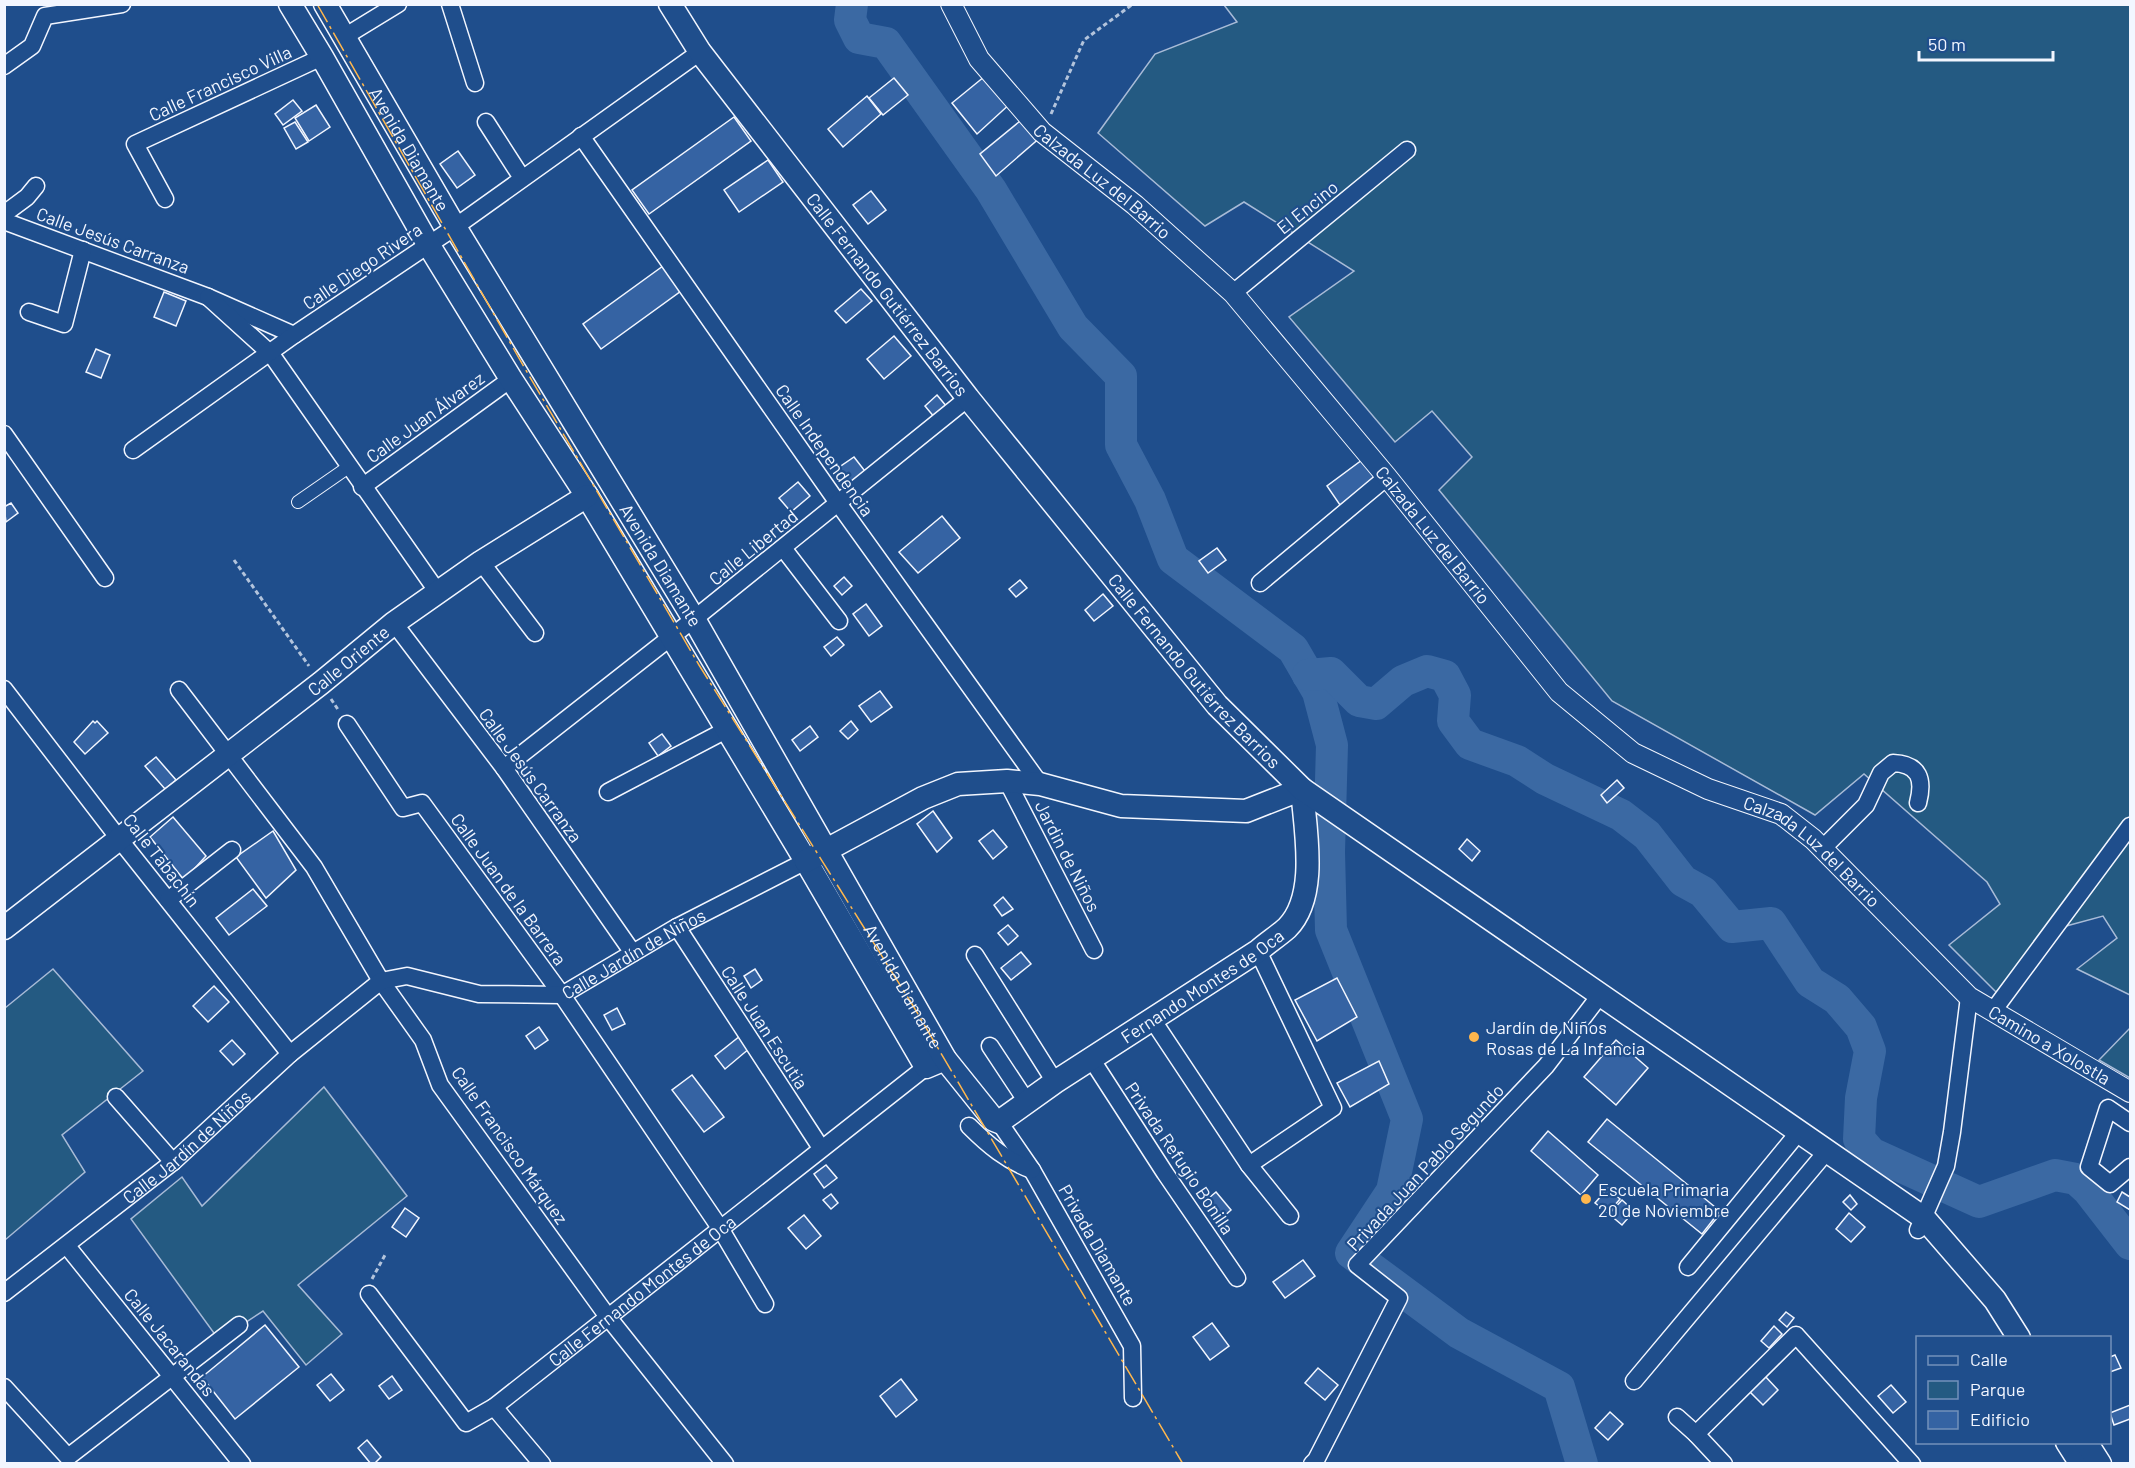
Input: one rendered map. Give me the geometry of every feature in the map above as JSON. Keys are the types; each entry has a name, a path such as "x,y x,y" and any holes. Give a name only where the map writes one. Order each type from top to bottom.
{"main road":[{"name":"Avenida Diamante","path":"290,4 428,244 511,379 587,496 806,861 935,1063 994,1120 999,1122"},
{"name":"Avenida Diamante","path":"325,4 455,227 694,619 826,849 935,1063"},
{"name":"Calle Fernando Gutiérrez Barrios","path":"670,4 700,52 968,398 1217,705 1302,789 1601,993 1869,1181 1921,1224 1995,1300 2018,1336"},
{"name":"Calle Oriente","path":"6,922 120,840 437,591 587,496"},
{"name":"Calle Jardín de Niños","path":"806,861 923,798 958,784 1007,781 1040,784 1121,806 1246,812 1302,789"},
{"name":"Fernando Montes de Oca","path":"999,1122 1055,1082 1258,951 1288,927 1298,911 1306,886 1308,868 1302,789"},
{"name":"Calle Fernando Gutiérrez Barrios","path":"1921,1224 1984,1309 2001,1336"},
{"path":"2077,1452 2100,1464"}],"street":[{"path":"4,66 32,46 40,10 122,4"},
{"path":"344,37 398,4"},
{"path":"450,4 475,83"},
{"name":"Calzada Luz del Barrio","path":"951,4 979,59 1042,132 1135,205 1233,293 1387,477 1559,692 1633,753 1708,789 1781,814 1822,849 1969,997"},
{"name":"Calle Diego Rivera","path":"133,450 271,354 294,335 455,227 700,52"},
{"name":"Calle Francisco Villa","path":"165,199 135,144 322,57"},
{"path":"486,122 522,178"},
{"name":"Calle Independencia","path":"581,136 838,503 1040,784"},
{"name":"El Encino","path":"1233,293 1407,150"},
{"path":"4,214 27,197 36,186"},
{"name":"Calle Jesús Carranza","path":"4,221 208,297 294,335"},
{"path":"29,312 64,324 83,250"},
{"path":"208,297 271,354 437,591"},
{"name":"Calle Juan Álvarez","path":"362,487 511,379"},
{"name":"Calle Libertad","path":"504,768 694,619 968,398"},
{"path":"4,434 105,578"},
{"path":"298,502 350,466"},
{"path":"1260,583 1387,477"},
{"path":"783,548 839,621"},
{"path":"481,562 535,633"},
{"name":"Calle Jesús Carranza","path":"394,623 504,768 633,953"},
{"name":"Calle Tabachín","path":"4,689 120,840 290,1054"},
{"name":"Calle Francisco Márquez","path":"179,690 314,867 381,981 423,1040 440,1086 608,1317 725,1464"},
{"name":"Calle Juan de la Barrera","path":"347,724 403,808 423,803 438,827 562,995 720,1228 765,1304"},
{"path":"608,792 728,729"},
{"path":"1822,849 1866,805 1881,773 1893,763 1906,763 1917,771 1922,788 1918,803"},
{"name":"Jardin de Niños","path":"1007,781 1094,950"},
{"path":"1993,1011 2130,826"},
{"path":"168,900 231,850"},
{"name":"Calle Jardín de Niños","path":"4,1293 173,1162 290,1054 381,981 406,976 479,994 562,995 677,927 806,861"},
{"name":"Calle Juan Escutia","path":"677,927 821,1148"},
{"path":"1249,1165 1333,1108 1258,951"},
{"path":"975,955 1055,1082"},
{"name":"Privada Juan Pablo Segundo","path":"1312,1464 1399,1298 1357,1265 1546,1066 1601,993"},
{"path":"1921,1224 1946,1166 1969,997"},
{"name":"Camino a Xolostla","path":"1969,997 2130,1092"},
{"path":"1152,1019 1249,1165 1290,1216"},
{"path":"990,1046 1027,1102"},
{"name":"Privada Refugio Bonilla","path":"1092,1060 1237,1278"},
{"name":"Calle Fernando Montes de Oca","path":"369,1294 466,1423 494,1407 821,1148 935,1063"},
{"path":"116,1097 173,1162"},
{"path":"2130,1123 2108,1108 2089,1167 2110,1184 2130,1167"},
{"name":"Privada Diamante","path":"999,1122 1032,1170 1132,1346 1133,1398"},
{"path":"969,1126 993,1148 1016,1164 1032,1170"},
{"path":"1688,1267 1798,1133"},
{"path":"1634,1381 1827,1151"},
{"name":"Calle Jacarandas","path":"67,1246 242,1464"},
{"path":"4,1387 68,1457 239,1325"},
{"path":"1696,1434 1796,1335 1912,1464"},
{"path":"494,1407 542,1464"},
{"path":"1677,1417 1724,1464"}],"path":[{"path":"1042,132 1084,40 1132,4"},
{"path":"234,560 321,683 347,724"},
{"path":"369,1294 368,1288 386,1255"}],"green space":[{"path":"1224,5 2130,5 2130,995 2077,969 2117,938 2103,916 2059,928 1999,995 1949,945 2000,904 1987,882 1864,774 1815,815 1612,701 1439,490 1472,457 1432,411 1395,442 1289,317 1354,271 1244,202 1205,226 1098,133 1155,54 1237,22"},
{"path":"53,969 143,1071 62,1135 85,1172 5,1240 5,1008"},
{"path":"2130,1028 2130,1078 2099,1060"},
{"path":"324,1087 407,1196 298,1285 342,1334 306,1365 263,1311 219,1340 131,1219 182,1177 202,1206"}],"building":[{"path":"990,72 1012,102 977,134 952,103"},
{"path":"894,78 908,95 883,115 869,98"},
{"path":"867,96 881,114 843,147 828,129"},
{"path":"293,100 302,111 283,125 275,114"},
{"path":"316,105 330,127 309,141 295,118"},
{"path":"734,117 751,141 649,214 632,190"},
{"path":"1025,117 1042,136 996,176 980,154"},
{"path":"295,122 308,142 296,149 284,128"},
{"path":"458,151 475,175 457,188 440,164"},
{"path":"768,160 783,182 739,212 724,190"},
{"path":"871,191 886,210 868,224 853,205"},
{"path":"663,266 681,291 601,349 583,324"},
{"path":"861,289 872,301 846,323 835,311"},
{"path":"164,292 186,301 176,326 154,317"},
{"path":"894,336 911,356 884,379 867,359"},
{"path":"96,349 110,355 101,378 86,372"},
{"path":"937,395 947,407 935,418 925,406"},
{"path":"854,457 868,475 852,487 838,468"},
{"path":"1366,457 1380,475 1340,505 1327,486"},
{"path":"798,482 810,496 791,512 779,498"},
{"path":"11,503 18,513 6,522 4,507"},
{"path":"942,516 960,538 918,573 899,552"},
{"path":"1217,548 1226,560 1208,573 1199,561"},
{"path":"844,577 852,586 842,595 834,586"},
{"path":"1020,580 1027,588 1016,597 1009,589"},
{"path":"1103,594 1113,606 1094,621 1085,610"},
{"path":"866,604 882,626 869,636 853,614"},
{"path":"837,637 844,645 831,656 824,647"},
{"path":"880,691 892,707 871,722 859,706"},
{"path":"93,721 95,723 97,721 108,733 85,754 74,742"},
{"path":"851,721 858,730 848,739 840,731"},
{"path":"810,726 818,737 800,751 792,740"},
{"path":"662,734 671,746 658,756 649,743"},
{"path":"156,757 176,780 165,789 145,766"},
{"path":"1617,780 1624,788 1607,803 1601,795"},
{"path":"933,811 952,838 937,852 917,824"},
{"path":"173,817 206,856 184,880 150,837"},
{"path":"993,830 1007,847 993,859 979,841"},
{"path":"273,831 296,870 266,898 236,857"},
{"path":"1467,839 1480,851 1472,861 1459,849"},
{"path":"253,889 267,906 229,935 216,918"},
{"path":"1003,897 1013,909 1002,916 994,905"},
{"path":"1008,925 1018,936 1008,945 998,933"},
{"path":"1021,952 1031,964 1011,980 1001,968"},
{"path":"755,969 762,980 751,988 744,976"},
{"path":"1337,978 1357,1017 1317,1041 1295,1000"},
{"path":"214,986 229,1002 208,1022 193,1006"},
{"path":"617,1008 625,1024 612,1030 604,1015"},
{"path":"539,1027 548,1040 535,1049 526,1036"},
{"path":"740,1036 750,1048 725,1069 715,1056"},
{"path":"232,1040 245,1054 233,1065 220,1051"},
{"path":"1616,1040 1648,1068 1616,1105 1584,1077"},
{"path":"1379,1061 1389,1084 1350,1107 1337,1083"},
{"path":"692,1075 724,1117 704,1132 672,1090"},
{"path":"1607,1119 1720,1211 1702,1234 1588,1142"},
{"path":"1548,1131 1598,1175 1581,1195 1531,1151"},
{"path":"826,1165 837,1178 824,1188 814,1174"},
{"path":"1608,1188 1620,1199 1608,1213 1595,1203"},
{"path":"1216,1192 1231,1210 1220,1220 1204,1202"},
{"path":"2122,1192 2130,1197 2130,1210 2117,1202"},
{"path":"831,1194 838,1203 831,1209 823,1200"},
{"path":"1850,1195 1857,1204 1851,1210 1843,1202"},
{"path":"1622,1200 1634,1211 1622,1225 1609,1214"},
{"path":"405,1208 419,1218 406,1237 392,1227"},
{"path":"1849,1213 1865,1227 1851,1242 1836,1229"},
{"path":"804,1215 821,1236 806,1249 788,1228"},
{"path":"1303,1260 1315,1276 1285,1298 1273,1282"},
{"path":"1786,1312 1794,1318 1787,1327 1779,1320"},
{"path":"1212,1323 1229,1346 1210,1360 1193,1337"},
{"path":"265,1325 299,1367 235,1419 202,1377"},
{"path":"1774,1326 1782,1334 1769,1348 1761,1341"},
{"path":"2115,1355 2121,1368 2111,1372 2111,1357"},
{"path":"1318,1368 1338,1385 1325,1400 1305,1383"},
{"path":"331,1374 344,1390 330,1401 317,1385"},
{"path":"1764,1375 1778,1390 1763,1405 1748,1390"},
{"path":"392,1376 402,1390 389,1399 379,1386"},
{"path":"901,1379 917,1400 896,1417 880,1396"},
{"path":"1891,1385 1906,1402 1893,1413 1878,1396"},
{"path":"2130,1405 2130,1419 2114,1425 2111,1413"},
{"path":"1610,1412 1623,1424 1608,1440 1595,1428"},
{"path":"367,1440 381,1457 374,1464 371,1464 358,1448"}],"waterway":[{"path":"852,4 850,20 859,38 886,43 991,190 1073,327 1121,376 1121,445 1150,500 1173,559 1293,649 1318,692 1332,745 1329,852 1331,930 1407,1119 1392,1191 1351,1253 1459,1333 1559,1387 1582,1464"},
{"path":"1308,675 1331,673 1359,701 1376,704 1403,681 1427,671 1445,676 1455,695 1453,721 1470,744 1517,761 1545,779 1621,815 1647,835 1683,881 1703,892 1732,927 1771,923 1810,982 1837,999 1861,1027 1870,1051 1861,1098 1859,1139 1871,1153 1979,1202 2055,1175 2076,1179 2088,1190 2130,1244"}],"power":[{"path":"317,4 524,367 699,665 912,1004 1183,1464"}],"place":[{"name":"Jardín de Niños Rosas de La Infancia","path":"1474,1037"},
{"name":"Escuela Primaria 20 de Noviembre","path":"1586,1199"}]}
